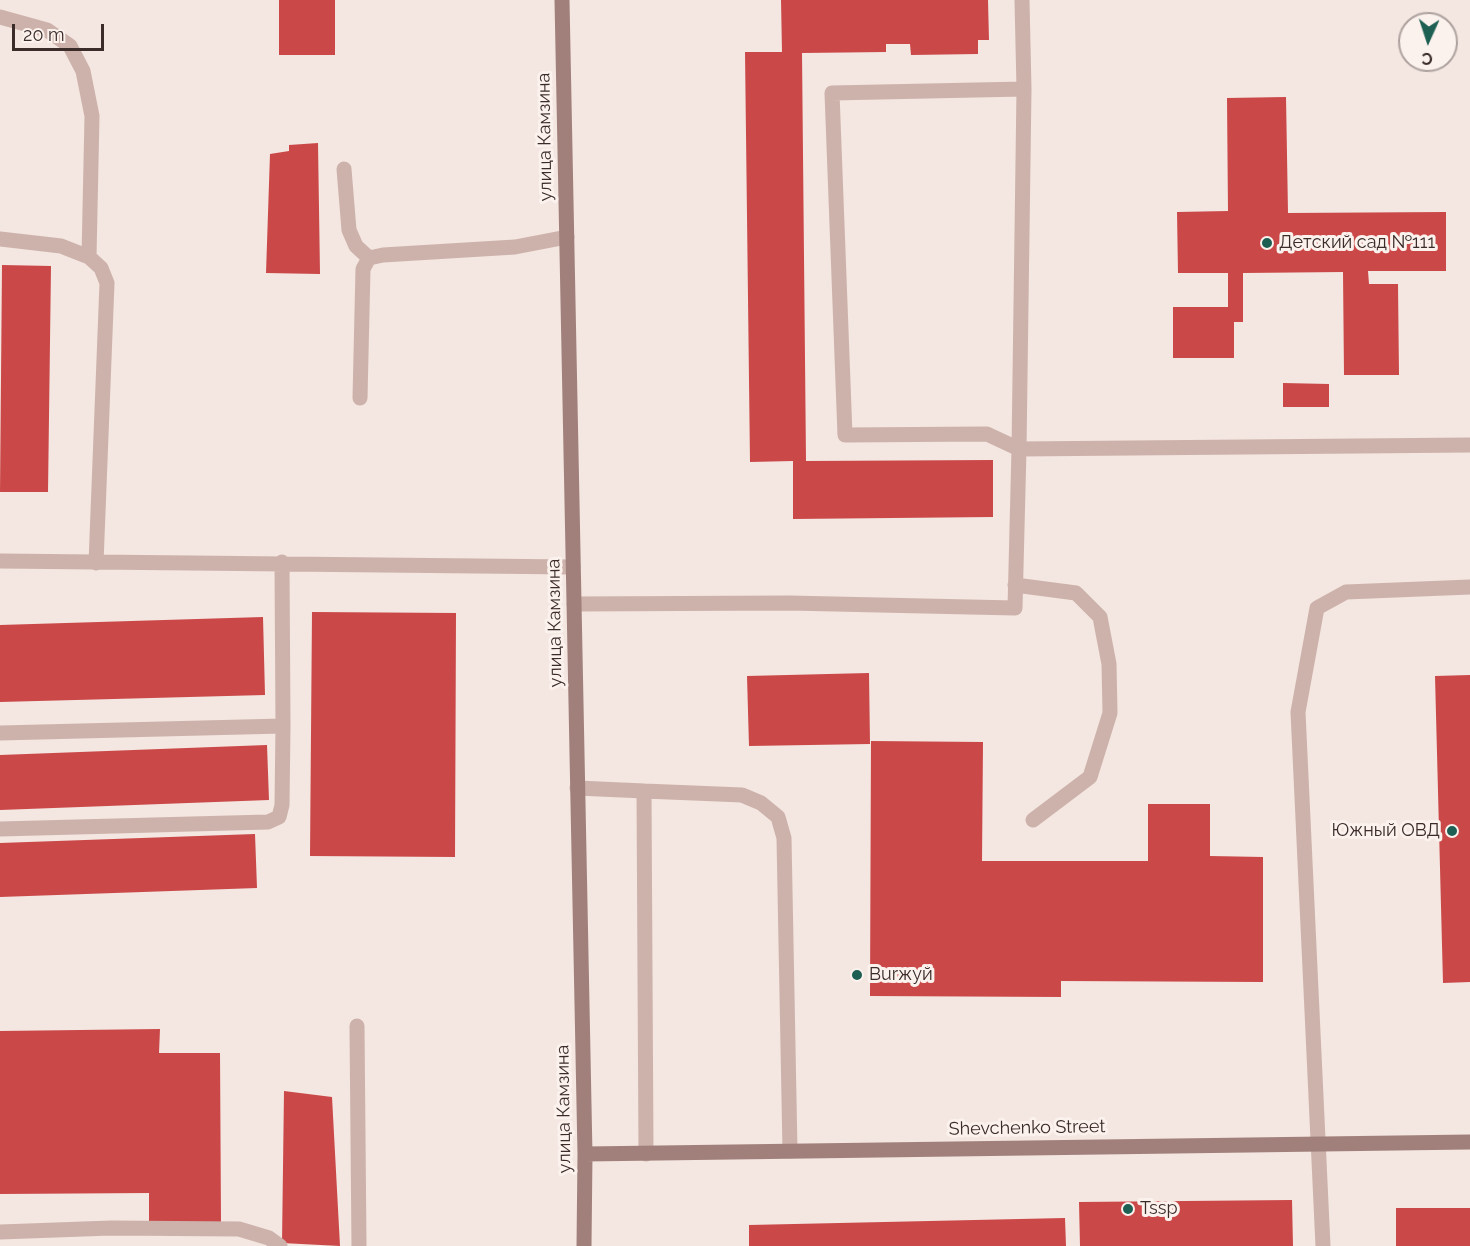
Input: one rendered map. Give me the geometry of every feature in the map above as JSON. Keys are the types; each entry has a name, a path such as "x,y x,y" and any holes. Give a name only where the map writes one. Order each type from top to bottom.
{"main road":[{"name":"улица Камзина","path":"562,0 585,1155 584,1246"},
{"name":"Shevchenko Street","path":"585,1155 1470,1142"}],"lane":[{"path":"574,604 789,603 1015,608 1019,449 1022,0"},
{"path":"0,17 47,30 63,40 70,46 83,71 92,116 89,257"},
{"path":"1023,89 832,93 845,435 987,434 1019,449 1470,445"},
{"path":"344,169 349,230 356,246 369,258"},
{"path":"360,398 363,269 369,258 383,255 515,247 567,237"},
{"path":"0,239 61,246 89,257 101,268 107,283 96,563"},
{"path":"0,561 282,562 573,567"},
{"path":"0,829 268,822 279,817 282,805 283,726 282,562"},
{"path":"1015,585 1076,593 1100,618 1109,664 1110,713 1090,777 1033,820"},
{"path":"1323,1246 1298,712 1317,608 1346,592 1470,587"},
{"path":"0,733 283,726"},
{"path":"577,788 742,795 761,803 778,817 784,838 790,1151"},
{"path":"645,791 646,1154"},
{"path":"357,1026 359,1246"},
{"path":"0,1232 111,1228 239,1229 269,1238 280,1246"}],"building":[{"path":"279,0 335,0 335,55 279,55"},
{"path":"781,0 988,0 989,40 978,40 978,54 911,55 910,44 886,44 886,52 802,53 806,461 993,460 993,517 793,519 793,461 750,462 745,52 782,52"},
{"path":"1286,97 1288,213 1446,212 1446,271 1368,271 1369,284 1398,284 1399,375 1344,375 1343,272 1243,273 1243,322 1234,322 1234,358 1173,358 1173,307 1228,307 1228,273 1178,273 1177,212 1228,211 1227,98"},
{"path":"318,143 320,274 266,273 270,154 289,151 289,145"},
{"path":"2,265 51,266 48,492 0,492"},
{"path":"1283,383 1329,384 1329,407 1283,407"},
{"path":"312,612 456,613 455,857 310,856"},
{"path":"263,617 265,695 0,702 0,625"},
{"path":"869,673 870,744 749,746 747,676"},
{"path":"1470,675 1470,982 1443,983 1435,676"},
{"path":"871,741 983,742 982,861 1148,861 1148,804 1210,804 1210,856 1263,857 1263,982 1061,981 1061,997 870,996"},
{"path":"267,745 269,800 0,810 0,755"},
{"path":"255,834 257,888 0,897 0,843"},
{"path":"160,1029 159,1053 220,1053 221,1223 149,1224 149,1193 0,1194 0,1031"},
{"path":"284,1091 332,1097 340,1246 282,1243"},
{"path":"1292,1200 1293,1246 1080,1246 1079,1202"},
{"path":"1396,1208 1470,1208 1470,1246 1396,1246"},
{"path":"1065,1218 1066,1246 749,1246 749,1225"}],"place":[{"name":"Детский сад №111","path":"1267,243"},
{"name":"Южный ОВД","path":"1452,831"},
{"name":"Burжуй","path":"857,975"},
{"name":"Tssp","path":"1128,1209"}]}
